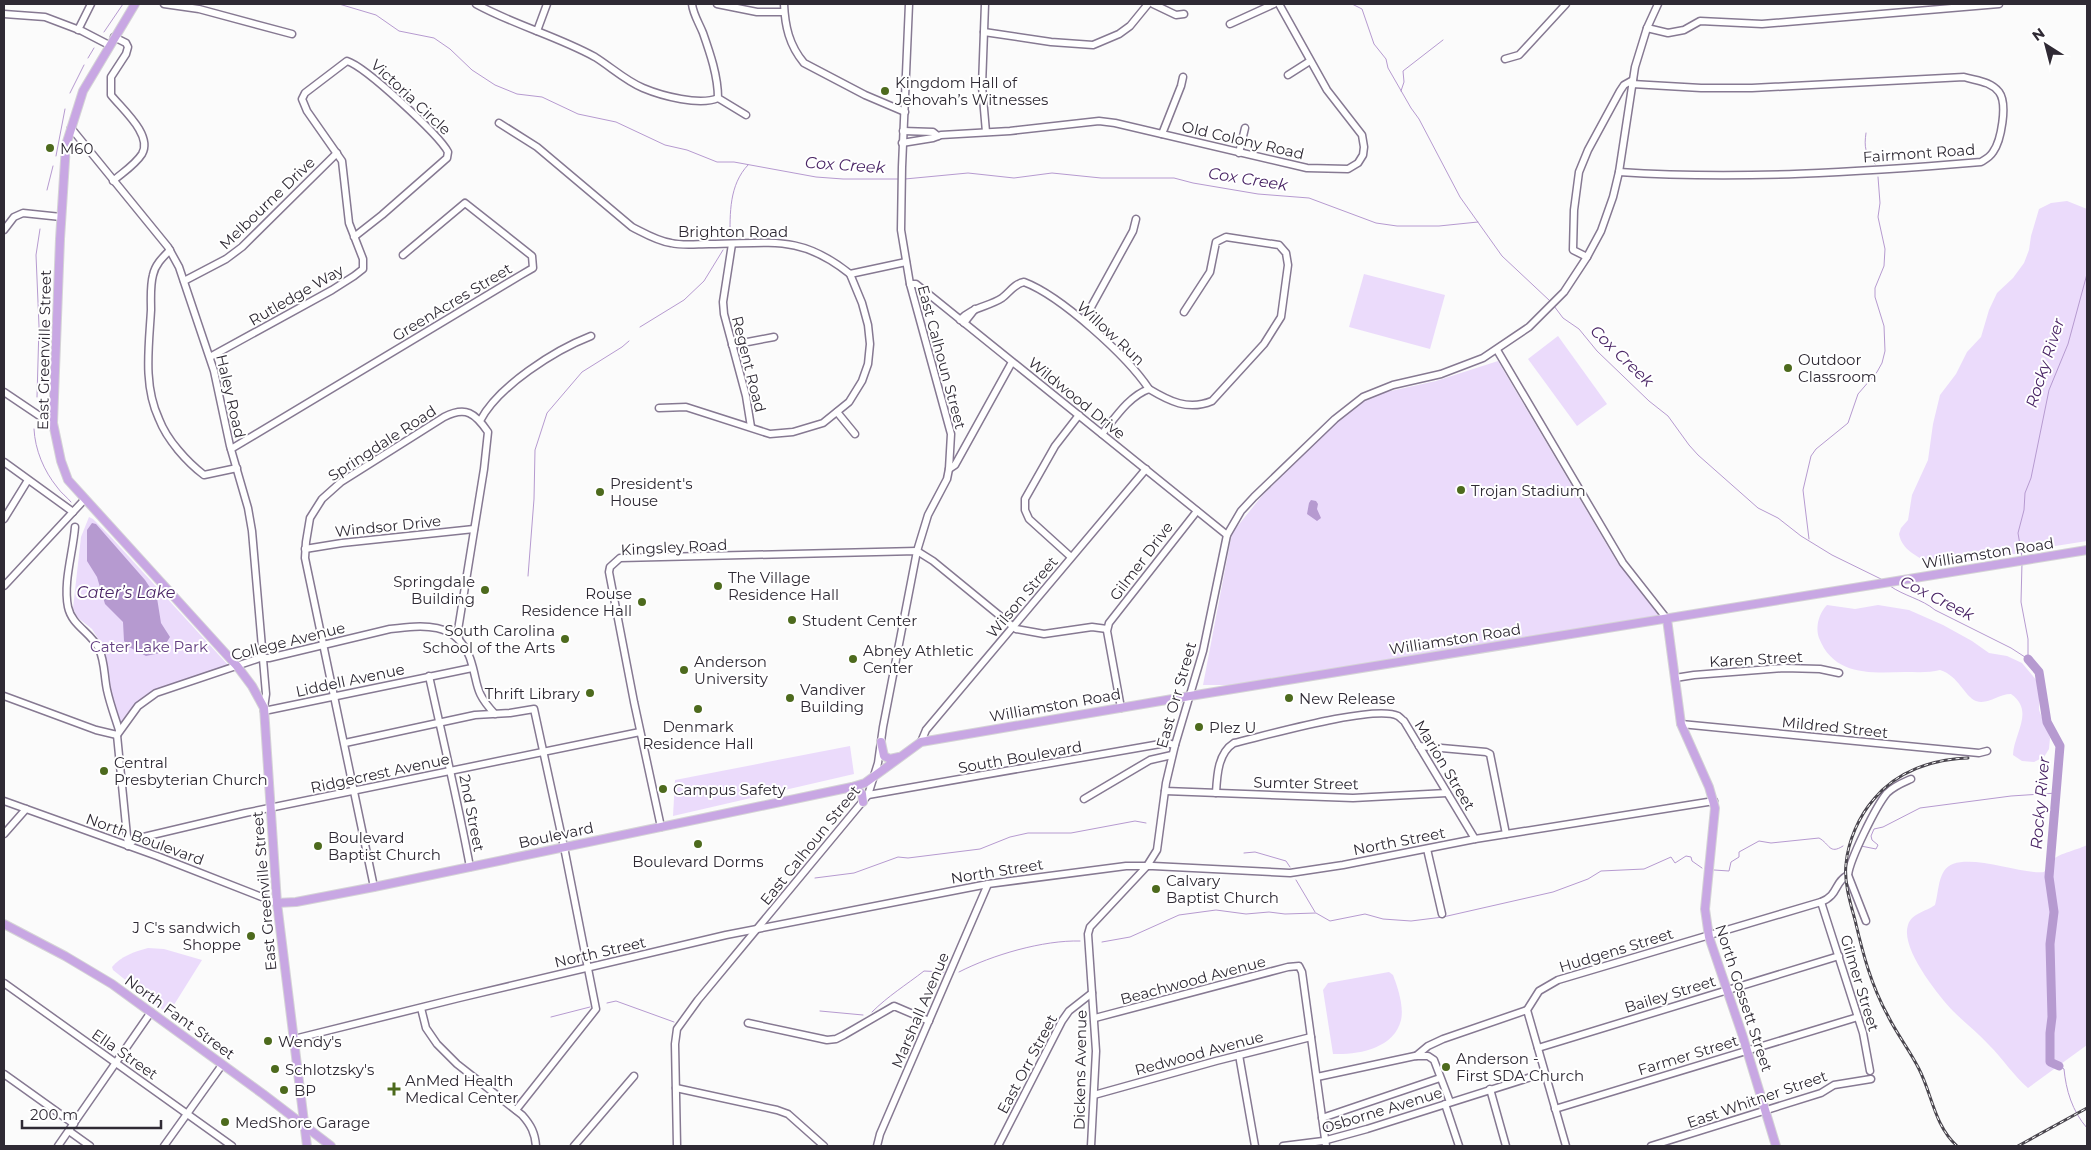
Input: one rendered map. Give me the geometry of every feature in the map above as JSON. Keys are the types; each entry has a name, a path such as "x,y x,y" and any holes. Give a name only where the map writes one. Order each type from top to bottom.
{"main road":[{"name":"East Greenville Street","path":"135,4 83,91 71,128 64,161 53,425 61,461 68,480 237,666 252,686 264,709 277,903 307,1146"},
{"name":"Williamston Road","path":"841,789 865,783 921,742 1190,696 2087,550"},
{"name":"North Gossett Street","path":"1667,619 1681,724 1714,801 1716,819 1705,909 1708,935 1747,1050 1776,1146"},
{"path":"881,742 882,754 887,759 901,756"},
{"path":"853,786 862,794 863,802"},
{"name":"Boulevard","path":"277,903 296,902 374,887 841,789"},
{"name":"North Fant Street","path":"4,924 94,972 222,1064 330,1146"}],"street":[{"path":"78,30 91,4"},
{"path":"164,4 198,9 292,34"},
{"path":"476,4 517,24 595,57 643,88 677,98 702,101 718,98 746,115"},
{"path":"537,31 548,4"},
{"path":"692,4 692,10 703,33 713,65 718,98"},
{"path":"717,4 758,12 784,12"},
{"path":"784,4 787,34 797,55 804,63 865,95 905,112"},
{"name":"East Calhoun Street","path":"677,1146 675,1044 678,1030 692,1007 868,795 874,777 917,552 928,515 947,479 951,434 910,284 902,230 902,143 909,4"},
{"path":"985,4 982,86 986,132"},
{"path":"984,32 1051,42 1093,45 1119,34 1130,26 1148,4"},
{"path":"1154,4 1176,15 1184,14"},
{"path":"1230,24 1274,4"},
{"name":"Old Colony Road","path":"902,143 938,136 1099,121 1287,164 1321,169 1348,169 1358,163 1364,147 1362,136 1352,120 1327,90 1279,4"},
{"path":"1505,59 1519,55 1566,4"},
{"name":"East Orr Street","path":"998,1146 1062,1020 1069,1011 1092,994 1088,934 1090,927 1155,856 1159,845 1164,791 1172,755 1203,651 1227,534 1241,511 1254,497 1335,419 1363,397 1393,385 1464,366 1497,350 1543,314 1564,292 1587,257 1601,231 1619,172 1632,82 1647,28 1658,4"},
{"path":"1647,28 1668,33 1684,30 1700,21 1762,24 1999,4"},
{"path":"4,14 45,17 109,45"},
{"path":"112,181 142,154 145,140 142,132 111,95 111,77 126,54 128,47 126,43 114,37"},
{"name":"Victoria Circle","path":"347,61 360,67 381,84 439,139 448,152 447,158 354,237 349,223 342,161 307,111 302,99 305,93 347,61"},
{"path":"1288,75 1310,61"},
{"path":"1162,134 1183,77"},
{"name":"Fairmont Road","path":"1619,172 1725,175 1780,174 1981,162 1989,158 1994,151 2003,118 2004,103 2000,93 1986,82 1964,77 1752,88 1702,88 1632,82"},
{"path":"1587,257 1573,250 1576,184 1588,150 1620,91 1624,85 1632,82"},
{"name":"Brighton Road","path":"500,123 537,147 632,227 650,236 671,244 757,242 796,244 834,260 850,274"},
{"name":"Haley Road","path":"71,128 112,181 170,250 184,282 210,357 252,531 266,694 264,709"},
{"path":"1239,153 1245,128"},
{"name":"Old Colony Road","path":"903,131 933,132 938,136"},
{"name":"Melbourne Drive","path":"184,282 226,259 242,247 337,153"},
{"name":"GreenAcres Street","path":"231,449 533,268 534,261 532,256 465,203 403,255"},
{"path":"4,230 14,218 23,213 61,217"},
{"path":"1084,320 1133,231 1136,219"},
{"name":"Rutledge Way","path":"210,357 354,276 363,268 364,259 354,237"},
{"path":"1102,434 1126,405 1142,392 1149,389 1164,398 1187,406 1201,406 1212,402 1264,344 1280,316 1288,265 1286,253 1279,245 1226,237 1219,239 1216,242 1210,272 1184,312"},
{"name":"Regent Road","path":"732,244 723,302 724,314 746,396 751,427 770,434 793,432 823,423 849,402 862,380 868,364 870,344 868,325 862,303 850,274"},
{"path":"170,250 162,258 153,276 148,360 150,391 164,430 195,468 204,475 237,468"},
{"path":"850,274 906,262"},
{"name":"Willow Run","path":"962,322 975,309 998,300 1016,285 1024,282 1034,286 1084,320 1141,378 1149,389"},
{"name":"Wildwood Drive","path":"910,284 916,284 1227,534"},
{"path":"495,714 485,704 476,688 470,658 459,639 458,630 488,432 480,421 486,410 519,378 576,342 591,336"},
{"path":"732,345 774,337"},
{"path":"1497,350 1622,563 1667,619"},
{"path":"949,469 955,465 1012,362"},
{"path":"4,392 53,425"},
{"path":"659,408 686,407 751,427"},
{"name":"Springdale Road","path":"374,887 305,558 310,518 322,499 341,482 451,414 459,411 470,413 480,421"},
{"path":"837,412 854,434"},
{"path":"1071,557 1029,520 1025,510 1025,499 1055,446 1079,415"},
{"path":"4,462 73,512"},
{"name":"Wilson Street","path":"921,742 926,730 1146,469"},
{"path":"4,519 28,480"},
{"path":"4,586 85,499"},
{"name":"Gilmer Drive","path":"1108,629 1109,623 1196,511"},
{"path":"75,527 67,587 67,605 73,621 95,641 103,661 107,691 118,733 128,846"},
{"name":"Windsor Drive","path":"305,549 342,543 474,529"},
{"path":"917,552 933,561 1016,629 1044,634 1092,627 1108,629 1121,708"},
{"name":"Kingsley Road","path":"661,827 640,732 609,572 610,566 620,558 917,552"},
{"name":"College Avenue","path":"118,733 138,706 156,693 263,658 390,628 431,627 447,630 459,639"},
{"name":"Liddell Avenue","path":"264,709 472,668"},
{"name":"Karen Street","path":"1675,678 1694,674 1784,668 1820,669 1839,673"},
{"name":"2nd Street","path":"429,676 444,749 452,771 470,867"},
{"path":"4,696 96,730 118,733"},
{"path":"345,743 475,715 534,709 545,751 596,1009 516,1110"},
{"name":"Marion Street","path":"1216,793 1220,760 1228,747 1234,743 1333,720 1376,714 1398,716 1419,746 1474,839"},
{"name":"Mildred Street","path":"1681,724 1979,753 1986,751"},
{"name":"Ridgecrest Avenue","path":"128,846 135,839 270,808 640,732"},
{"name":"South Boulevard","path":"868,795 1166,744 1175,745"},
{"path":"1419,746 1486,752 1490,754 1506,834"},
{"path":"1084,799 1150,760 1172,755"},
{"name":"Hudgens Street","path":"1527,1010 1538,991 1558,980 1821,902 1832,897 1841,880 1848,876 1859,845 1887,793 1897,784 1911,779"},
{"name":"Sumter Street","path":"1164,791 1353,798 1447,794"},
{"name":"North Boulevard","path":"4,801 277,903"},
{"name":"North Street","path":"294,1039 760,927 988,884 1126,866 1290,873 1474,839 1714,801"},
{"path":"4,834 26,809"},
{"path":"1427,848 1442,914"},
{"path":"1848,876 1866,921"},
{"name":"Marshall Avenue","path":"877,1146 880,1134 988,884"},
{"name":"Gilmer Street","path":"1821,902 1863,1033 1870,1071"},
{"name":"Bailey Street","path":"1538,1048 1839,956"},
{"name":"Beachwood Avenue","path":"1095,1018 1288,967 1298,966 1302,972 1311,1037"},
{"name":"Ella Street","path":"4,983 232,1146"},
{"name":"Dickens Avenue","path":"1091,1146 1096,1051 1092,994"},
{"path":"748,1023 827,1040 844,1036 894,1006 929,1021"},
{"path":"421,1008 426,1028 437,1044 457,1064 531,1124 536,1136 536,1146"},
{"path":"1416,1056 1428,1046 1443,1039 1527,1010 1566,1146"},
{"path":"58,1146 151,1012"},
{"name":"Farmer Street","path":"1555,1109 1858,1017"},
{"path":"1311,1037 1326,1143"},
{"name":"Redwood Avenue","path":"1094,1095 1311,1037"},
{"path":"1239,1055 1255,1146"},
{"path":"1317,1077 1416,1056 1428,1056 1434,1060 1458,1146"},
{"path":"164,1146 222,1064"},
{"name":"Osborne Avenue","path":"1283,1146 1326,1143 1544,1073"},
{"path":"4,1074 74,1124"},
{"path":"574,1146 634,1076"},
{"path":"1322,1118 1440,1078"},
{"name":"East Whitner Street","path":"1651,1146 1821,1093 1834,1085 1871,1079"},
{"path":"676,1088 778,1110 788,1114 824,1146"},
{"path":"1490,1089 1506,1146"},
{"path":"69,1131 90,1146"}],"green space":[{"path":"2067,201 2087,209 2087,541 2049,547 2024,554 2007,554 1962,563 1929,565 1903,545 1899,534 1901,528 1908,520 1912,495 1928,460 1933,424 1940,395 1956,374 1967,352 1981,337 1989,310 1997,293 2013,278 2024,263 2039,209 2051,203"},
{"path":"1364,274 1445,295 1430,349 1349,327"},
{"path":"1558,336 1607,404 1577,426 1528,359"},
{"path":"1498,361 1617,562 1667,619 1259,685 1203,685 1232,533 1261,497 1336,421 1368,396 1436,381"},
{"name":"Cater Lake Park","path":"89,517 109,535 228,665 161,689 122,723 119,722 111,696 105,650 92,629 77,617 73,608 81,537"},
{"path":"1827,605 1855,609 1878,605 1909,610 1943,625 1989,653 2007,656 2022,663 2038,682 2039,710 2050,738 2049,749 2044,757 2034,762 2022,761 2013,755 2021,723 2022,708 2011,694 1980,702 1968,695 1957,681 1947,673 1940,670 1932,672 1866,672 1844,666 1834,659 1819,638 1817,629 1818,620"},
{"path":"850,746 854,774 673,816 675,780"},
{"path":"2087,845 2087,1045 2028,1088 1994,1050 1953,1011 1930,983 1910,946 1907,935 1908,925 1916,915 1935,905 1942,875 1951,865 1962,862 1976,862 2044,872 2056,857"},
{"path":"148,948 164,949 202,960 172,1008 163,1010 113,970 112,967 124,957"},
{"path":"1389,972 1393,975 1401,1003 1402,1015 1397,1030 1383,1044 1373,1048 1353,1053 1333,1054 1323,990 1328,983"}],"water":[{"path":"1311,500 1316,501 1318,504 1317,509 1321,518 1317,521 1307,514"},
{"name":"Cater’s Lake","path":"92,523 96,524 145,580 157,598 161,623 170,637 160,653 146,656 129,647 124,641 123,622 105,604 97,577 87,561 87,530"}],"waterway":[{"path":"104,32 123,4"},
{"name":"Cox Creek","path":"339,4 376,15 399,31 434,38 450,49 472,70 495,85 517,94 542,97 578,114 616,122 665,145 687,150 717,162 734,162 816,177 899,179"},
{"path":"1352,4 1362,9 1374,44 1386,59 1388,68 1419,119 1460,197 1502,256 1550,301"},
{"path":"1401,91 1404,82 1403,71 1443,40"},
{"path":"88,58 94,48"},
{"path":"70,93 84,65"},
{"path":"56,156 65,109"},
{"path":"1866,133 1866,150 1875,164"},
{"path":"730,239 734,190 737,181 748,165"},
{"path":"47,190 53,166"},
{"name":"Cox Creek","path":"905,179 968,173 1014,178 1052,173 1101,178 1174,178 1258,194 1309,198 1376,223 1397,226 1439,226 1478,222"},
{"path":"1809,539 1803,490 1811,456 1816,449 1848,423 1858,394 1877,372 1885,351 1884,326 1875,297 1875,288 1884,266 1885,249 1878,217 1880,203 1878,177"},
{"path":"37,397 39,326 36,255 40,229"},
{"path":"640,327 684,300 704,281 723,250"},
{"name":"Rocky River","path":"2022,557 2018,533 2024,510 2025,493 2031,478 2049,390 2068,344 2087,274"},
{"name":"Cox Creek","path":"1554,306 1563,318 1579,329 1597,351 1649,401 1668,416 1698,455 1758,508 1778,518 1801,536 1832,555 1881,579"},
{"path":"528,576 534,499 535,450 547,413 582,372 629,341"},
{"path":"34,429 36,445 44,467 52,481 71,502"},
{"name":"Rocky River","path":"2022,563 2021,602 2028,639 2028,658"},
{"name":"Cox Creek","path":"1890,586 2011,648 2028,659"},
{"name":"Rocky River","path":"2028,659 2039,672 2047,722 2060,746 2049,877 2054,912 2050,944 2052,1017 2050,1062 2059,1066"},
{"path":"1861,846 1876,849 1878,845 1872,840 1871,836 1874,829 1883,827 1920,808 2011,796 2057,793"},
{"path":"815,878 854,873 898,857 908,858 980,849 1010,837 1028,833 1071,833 1135,821 1146,823"},
{"path":"1714,870 1729,871 1731,862 1739,857 1739,852 1759,841 1771,843 1819,838 1832,849 1843,846"},
{"path":"1244,853 1255,852 1286,861 1290,867"},
{"path":"1102,942 1130,937 1179,915 1216,910 1246,914 1269,912 1285,914 1316,913 1330,921 1365,914 1383,919 1411,921 1443,917 1553,892 1588,879 1601,871 1644,869 1671,857 1675,863 1686,856 1691,857 1692,861 1702,868"},
{"path":"1296,880 1315,912"},
{"path":"959,972 1002,954 1050,943 1080,941"},
{"path":"872,1012 924,971 944,972"},
{"path":"607,1003 616,1001 674,1022"},
{"path":"551,1017 590,1007"},
{"path":"820,1011 863,1015"},
{"name":"Rocky River","path":"2059,1066 2064,1069 2066,1085 2077,1115 2087,1128"}],"railway":[{"path":"1957,1146 1943,1129 1919,1069 1892,1023 1872,981 1851,906 1846,871 1847,855 1855,829 1864,813 1883,789 1916,768 1942,761 1968,758"},
{"path":"2018,1146 2087,1108"}],"place":[{"name":"Kingdom Hall of Jehovah’s Witnesses","path":"885,91"},
{"name":"M60","path":"50,148"},
{"name":"Outdoor Classroom","path":"1788,368"},
{"name":"Trojan Stadium","path":"1461,490"},
{"name":"President's House","path":"600,492"},
{"name":"The Village Residence Hall","path":"718,586"},
{"name":"Springdale Building","path":"485,590"},
{"name":"Rouse Residence Hall","path":"642,602"},
{"name":"Student Center","path":"792,620"},
{"name":"South Carolina School of the Arts","path":"565,639"},
{"name":"Abney Athletic Center","path":"853,659"},
{"name":"Anderson University","path":"684,670"},
{"name":"Thrift Library","path":"590,693"},
{"name":"Vandiver Building","path":"790,698"},
{"name":"New Release","path":"1289,698"},
{"name":"Denmark Residence Hall","path":"698,709"},
{"name":"Plez U","path":"1199,727"},
{"name":"Central Presbyterian Church","path":"104,771"},
{"name":"Campus Safety","path":"663,789"},
{"name":"Boulevard Dorms","path":"698,844"},
{"name":"Boulevard Baptist Church","path":"318,846"},
{"name":"Calvary Baptist Church","path":"1156,889"},
{"name":"J C's sandwich Shoppe","path":"251,936"},
{"name":"Wendy's","path":"268,1041"},
{"name":"Anderson - First SDA Church","path":"1446,1067"},
{"name":"Schlotzsky's","path":"275,1069"},
{"name":"AnMed Health Medical Center","path":"394,1089"},
{"name":"BP","path":"284,1090"},
{"name":"MedShore Garage","path":"225,1122"}]}
